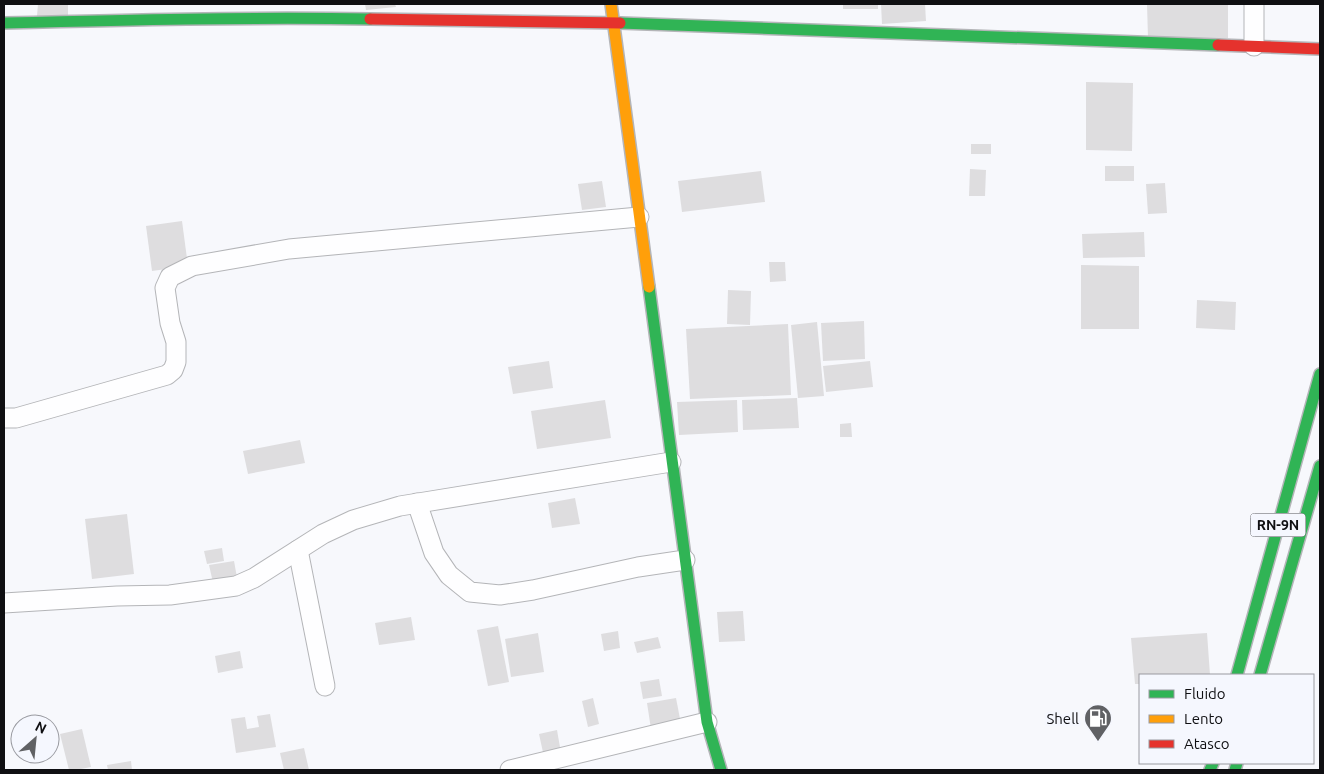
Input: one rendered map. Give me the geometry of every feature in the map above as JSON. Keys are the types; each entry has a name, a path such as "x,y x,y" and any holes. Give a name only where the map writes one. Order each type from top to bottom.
{"street":[{"path":"611,4 707,722 721,770"},
{"path":"1254,4 1254,46"},
{"path":"4,23 150,12 447,12 613,23 1320,49"},
{"path":"4,418 16,418 167,375 176,362 176,342 170,323 165,288 170,277 192,266 289,249 639,217"},
{"name":"RN-9N","path":"1237,674 1320,374"},
{"path":"4,603 117,596 170,595 236,586 254,578 323,534 353,520 400,506 672,462"},
{"name":"RN-9N","path":"1260,674 1320,466"},
{"path":"417,503 434,554 450,575 470,592 500,595 525,592 638,567 685,560"},
{"path":"298,550 325,686"},
{"path":"510,770 707,722"}],"building":[{"path":"38,4 68,4 68,17 37,16"},
{"path":"365,4 395,4 396,7 366,10"},
{"path":"843,4 878,4 878,9 843,9"},
{"path":"881,4 925,4 926,21 882,24"},
{"path":"1147,4 1228,4 1228,38 1148,38"},
{"path":"1086,82 1133,83 1132,151 1086,150"},
{"path":"971,144 991,144 991,154 971,154"},
{"path":"1105,166 1134,166 1134,181 1105,181"},
{"path":"970,169 986,170 985,196 969,196"},
{"path":"761,171 765,202 682,212 678,181"},
{"path":"602,181 606,207 582,210 578,184"},
{"path":"1165,183 1167,213 1148,214 1146,184"},
{"path":"182,221 188,266 152,271 146,226"},
{"path":"1144,232 1145,257 1083,258 1082,234"},
{"path":"769,262 785,262 786,281 770,282"},
{"path":"1081,265 1139,266 1139,329 1081,329"},
{"path":"728,290 751,291 750,325 727,324"},
{"path":"1197,300 1236,302 1235,330 1196,328"},
{"path":"864,321 865,359 823,361 821,323"},
{"path":"817,322 824,396 798,398 791,325"},
{"path":"788,324 791,395 690,399 686,329"},
{"path":"549,361 553,388 513,394 508,367"},
{"path":"870,361 873,387 826,392 823,366"},
{"path":"797,398 799,428 743,430 742,400"},
{"path":"605,400 611,438 537,449 531,411"},
{"path":"737,400 738,432 679,435 677,402"},
{"path":"851,423 852,437 840,437 840,424"},
{"path":"300,440 305,463 248,474 243,451"},
{"path":"575,498 580,524 552,528 548,503"},
{"path":"127,514 134,574 92,579 85,519"},
{"path":"222,548 224,561 207,564 204,551"},
{"path":"234,561 238,583 214,587 209,565"},
{"path":"743,611 745,641 719,642 717,612"},
{"path":"411,617 415,640 379,645 375,623"},
{"path":"498,626 509,682 488,686 477,630"},
{"path":"618,631 620,648 604,651 601,634"},
{"path":"538,633 544,672 511,677 505,639"},
{"path":"1207,633 1210,674 1139,674 1139,684 1135,684 1131,638"},
{"path":"658,637 661,648 637,653 634,642"},
{"path":"240,651 243,668 218,673 215,656"},
{"path":"659,679 662,696 643,699 640,682"},
{"path":"593,698 599,724 588,727 582,701"},
{"path":"676,698 681,724 651,729 647,703"},
{"path":"270,714 276,747 236,753 231,719 245,717 247,729 259,727 257,716"},
{"path":"82,729 91,767 69,770 60,734"},
{"path":"557,730 561,753 544,757 539,734"},
{"path":"304,748 309,770 284,770 280,753"},
{"path":"131,761 132,770 108,770 107,765"}],"traffic: fast":[{"path":"4,23 141,20 370,19"},
{"path":"620,23 1218,45"},
{"path":"649,287 707,722 721,770"},
{"path":"1237,674 1320,374"},
{"path":"1260,674 1320,466"},
{"path":"1210,770 1213,764"},
{"path":"1235,770 1237,764"}],"traffic: slow":[{"path":"611,4 649,287"}],"traffic: jam":[{"path":"370,19 620,23"},
{"path":"1218,45 1320,49"}],"place":[{"name":"Shell","path":"1098,742"}]}
